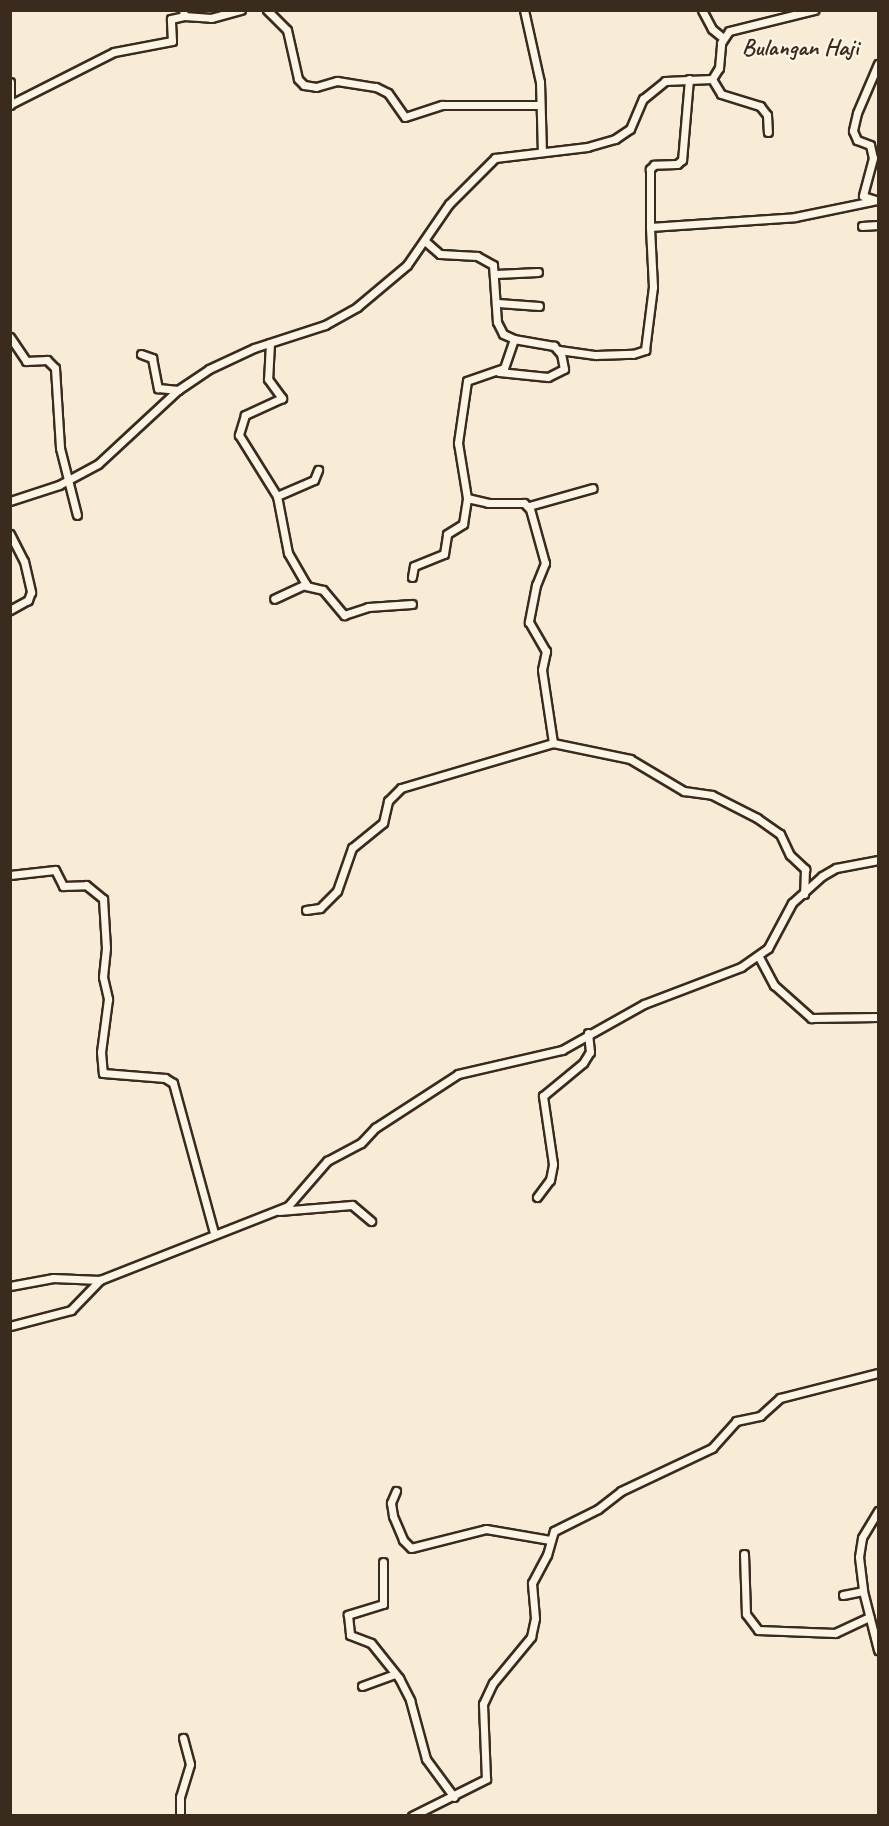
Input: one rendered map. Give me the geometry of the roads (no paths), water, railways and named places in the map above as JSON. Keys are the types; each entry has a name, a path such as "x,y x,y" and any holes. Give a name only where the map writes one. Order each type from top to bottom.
{"street":[{"path":"10,82 11,105 114,52 172,41 171,18 184,14 212,18 241,10"},
{"path":"267,10 287,30 298,79 304,85 342,81 376,87 388,93 405,117 442,105 539,105"},
{"path":"524,10 540,82 542,152"},
{"path":"702,10 712,29 723,38"},
{"path":"712,79 718,68 723,38 742,25 814,10"},
{"path":"876,201 866,200 862,193 872,171 871,148 855,139 853,131 857,112 879,64"},
{"path":"10,501 67,482 111,455 178,390 230,357 346,314 400,271 427,243 449,204 488,163 502,155 587,147 615,139 630,129 640,103 652,90 665,81 689,78 712,79"},
{"path":"427,243 438,253 477,256 493,265 496,273 498,326 514,339 549,344 559,350 596,355 633,354 645,350 653,287 650,169 654,165 677,164 682,160 689,78"},
{"path":"712,79 721,94 760,106 767,115 768,132"},
{"path":"650,227 795,217 876,201"},
{"path":"862,226 879,225"},
{"path":"496,273 538,272"},
{"path":"498,303 539,306"},
{"path":"10,337 26,361 47,360 55,368 60,448 77,515"},
{"path":"499,372 512,353 514,339"},
{"path":"270,343 268,379 282,398 245,416 239,435 277,496 288,553 306,586"},
{"path":"412,577 414,566 444,554 447,534 463,524 467,498 458,443 466,384 476,375 499,372 519,377 554,376 565,368 559,350"},
{"path":"141,354 152,358 158,388 178,390"},
{"path":"277,496 314,480 318,470"},
{"path":"467,498 529,506 593,488"},
{"path":"529,506 545,563 536,585 529,622 546,651 542,670 553,743"},
{"path":"10,534 24,561 31,592 28,600 10,610"},
{"path":"274,599 306,586 323,590 344,615 368,607 412,604"},
{"path":"306,910 320,908 337,891 352,848 383,823 388,801 401,788 553,743 630,759 684,791 712,795 740,808 783,837 790,855 806,873 804,894"},
{"path":"279,1211 300,1195 327,1161 361,1143 375,1128 458,1074 553,1053 644,1004 759,957 778,935 788,908 836,868 879,860"},
{"path":"10,875 55,870 63,886 86,885 104,902 106,945 103,977 108,999 101,1052 103,1073 165,1077 173,1083 214,1233"},
{"path":"759,957 774,985 811,1018 879,1017"},
{"path":"537,1197 550,1180 553,1164 543,1096 583,1063 590,1052 588,1033"},
{"path":"10,1326 71,1310 100,1280 214,1233 279,1211 352,1205 371,1221"},
{"path":"10,1286 53,1278 100,1280"},
{"path":"412,1815 433,1812 486,1779 481,1728 483,1704 494,1683 531,1637 535,1618 532,1583 547,1555 550,1540 557,1528 598,1509 621,1491 712,1448 736,1421 760,1416 780,1398 879,1373"},
{"path":"396,1491 391,1503 393,1516 403,1540 411,1548 486,1529 550,1540"},
{"path":"879,1511 860,1548 863,1592 879,1650"},
{"path":"744,1554 746,1614 758,1630 835,1634 869,1617"},
{"path":"383,1562 383,1604 350,1613 346,1622 352,1638 368,1640 395,1674 410,1700 426,1759 454,1797"},
{"path":"843,1594 863,1592"},
{"path":"362,1686 395,1674"},
{"path":"180,1815 180,1797 190,1764 183,1738"}],"district":[{"name":"Bulangan Haji","path":"800,48"}]}
